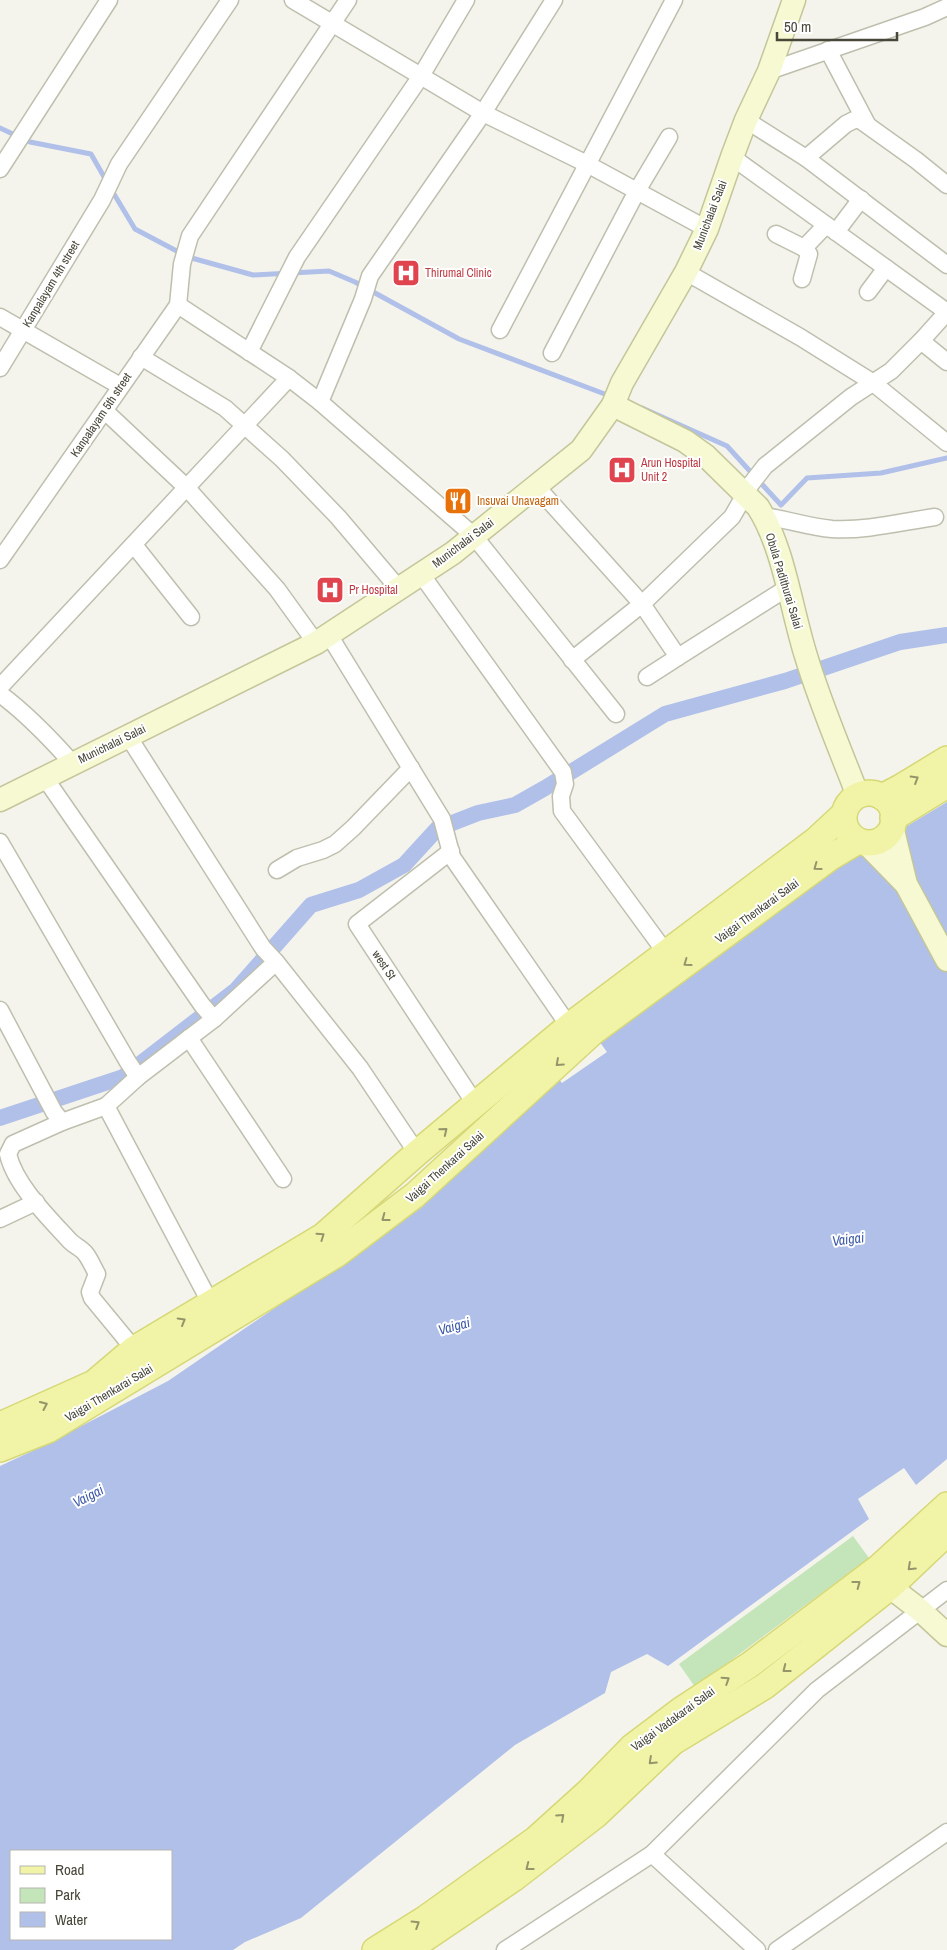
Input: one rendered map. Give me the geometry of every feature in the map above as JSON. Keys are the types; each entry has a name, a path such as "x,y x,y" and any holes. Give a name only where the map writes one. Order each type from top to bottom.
{"main road":[{"name":"Munichalai Salai","path":"0,800 322,639 453,553 581,450 613,404 622,383 686,272 708,229 732,157 746,120 769,71 794,0"},
{"name":"Obula Padithurai Salai","path":"613,404 685,440 748,489 764,516 776,547 815,682 906,884"},
{"name":"Vaigai Thenkarai Salai","path":"874,810 901,788 947,760"},
{"name":"Vaigai Thenkarai Salai","path":"0,1425 94,1383 134,1349 323,1236 417,1153 569,1026 816,840 874,810 947,785"},
{"name":"Vaigai Thenkarai Salai","path":"0,1449 48,1430 337,1254 415,1196 593,1032 823,863 862,842 882,839 888,833 874,810"},
{"path":"874,810 844,822 847,830 906,884 947,960"},
{"name":"Vaigai Vadakarai Salai","path":"408,1950 513,1880 596,1815 673,1742 765,1686 884,1578 947,1505"},
{"name":"Vaigai Vadakarai Salai","path":"375,1950 426,1918 536,1839 588,1792 632,1747 681,1710 884,1578 947,1533"},
{"path":"884,1578 947,1635"}],"street":[{"path":"0,169 109,0"},
{"name":"Kanpalayam 4th street","path":"0,368 102,200 119,164 230,0"},
{"path":"293,0 332,25 483,113 587,164 708,229"},
{"name":"Kanpalayam 5th street","path":"0,560 106,411 120,386 178,305 182,264 190,236 348,0"},
{"path":"250,352 297,258 421,76 466,0"},
{"path":"320,402 363,300 370,276 483,113 554,0"},
{"path":"500,330 674,0"},
{"path":"769,71 925,17 947,7"},
{"path":"828,50 867,124"},
{"path":"746,120 806,158 947,265"},
{"path":"806,158 846,124 854,120 867,124 947,184"},
{"path":"552,353 637,191 669,137"},
{"path":"572,660 642,604 732,517 748,489 765,466 872,382 891,371 947,312 732,157"},
{"path":"804,248 831,228 861,200"},
{"path":"776,234 804,248 809,254 802,279"},
{"path":"868,292 886,268"},
{"path":"686,272 800,337 872,382 947,444"},
{"path":"178,305 289,378 320,402 474,536 616,714"},
{"path":"0,318 120,386"},
{"path":"921,341 947,362"},
{"path":"141,357 225,408 282,459 338,516 399,589"},
{"path":"0,687 289,378"},
{"path":"106,411 187,488 322,639 411,768 442,819 452,858 569,1026"},
{"path":"536,486 642,604 678,657"},
{"path":"764,516 830,528 856,529 935,517"},
{"path":"134,544 191,617"},
{"path":"421,574 564,778 560,796 562,811 666,953"},
{"path":"647,677 787,588"},
{"path":"0,694 17,707 52,740 72,764"},
{"path":"128,736 263,948 360,1068 417,1153"},
{"path":"277,870 297,858 335,844 411,768"},
{"path":"45,778 202,1005 214,1019"},
{"path":"0,842 138,1077"},
{"name":"west St","path":"451,851 357,924 476,1105"},
{"path":"134,1349 92,1298 90,1292 97,1274 87,1255 81,1248 72,1244 36,1202 11,1167 8,1154 13,1144 58,1117 106,1106 138,1077 214,1019 276,962"},
{"path":"0,1010 58,1117"},
{"path":"189,1038 283,1178"},
{"path":"106,1106 211,1304"},
{"path":"0,1219 36,1202"},
{"path":"505,1950 652,1854 817,1690 947,1590"},
{"path":"777,1950 947,1832"},
{"path":"652,1854 757,1950"}],"green space":[{"path":"853,1536 869,1558 695,1687 679,1664"}],"water":[{"name":"Vaigai","path":"947,802 947,1459 916,1485 904,1468 858,1499 869,1519 668,1666 647,1654 611,1672 605,1693 515,1745 301,1918 245,1942 233,1950 0,1950 0,1466 41,1447 168,1381 421,1208 556,1076 562,1083 607,1052 599,1041 842,865"}],"waterway":[{"path":"0,128 30,142 91,154 107,182"},
{"path":"111,189 135,229 188,257 253,275 329,271 355,282 459,339 610,396"},
{"path":"642,408 727,446 781,505 807,478 881,473 947,458"},
{"path":"0,1118 123,1077 236,990 311,905 359,890 404,865 437,829 478,813 515,805 665,714 785,681 900,642 947,635"}],"place":[{"name":"Thirumal Clinic","path":"406,273"},
{"name":"Arun Hospital Unit 2","path":"622,470"},
{"name":"Insuvai Unavagam","path":"458,501"},
{"name":"Pr Hospital","path":"330,590"}]}
